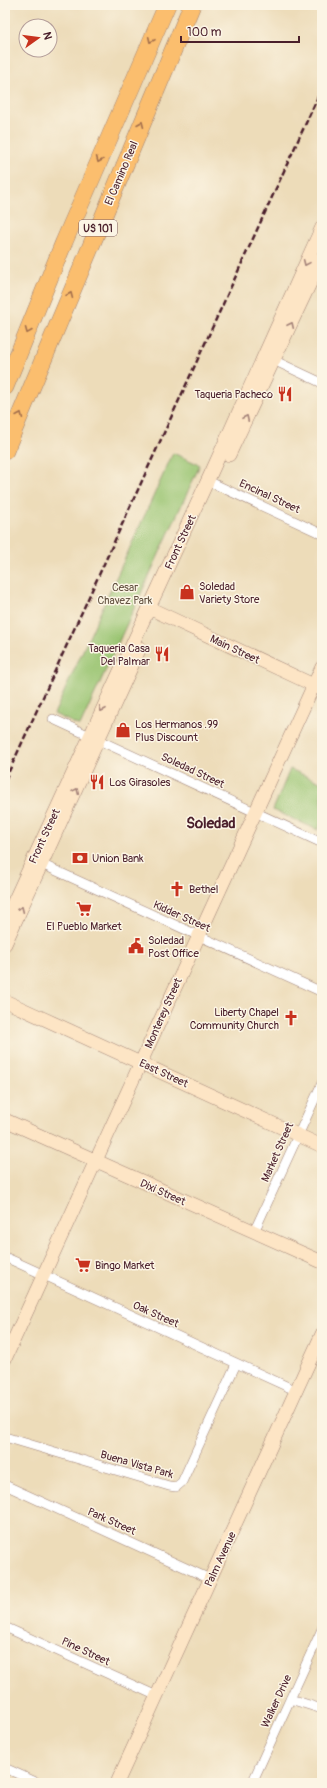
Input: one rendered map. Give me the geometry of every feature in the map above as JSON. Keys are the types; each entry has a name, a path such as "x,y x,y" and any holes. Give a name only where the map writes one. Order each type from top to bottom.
{"highway":[{"name":"US 101","path":"5,387 67,235 167,5"},
{"name":"El Camino Real","path":"5,451 192,5"}],"street":[{"name":"Front Street","path":"5,944 37,862 269,358 321,230"},
{"name":"Front Street","path":"269,358 322,258"},
{"path":"269,358 322,383"},
{"name":"Encinal Street","path":"211,483 322,534"},
{"name":"Main Street","path":"153,610 318,687"},
{"name":"Monterey Street","path":"5,1359 198,936 256,812 318,687 322,667"},
{"name":"Soledad Street","path":"53,718 322,843"},
{"name":"Front Street","path":"5,921 37,862"},
{"name":"Kidder Street","path":"37,862 322,992"},
{"name":"East Street","path":"5,1001 322,1146"},
{"name":"Market Street","path":"254,1232 322,1083"},
{"name":"Dixi Street","path":"5,1120 95,1162 322,1262"},
{"name":"Oak Street","path":"5,1257 297,1391"},
{"name":"Palm Avenue","path":"117,1783 322,1334"},
{"name":"Buena Vista Park","path":"5,1437 176,1487 182,1482 236,1364"},
{"name":"Park Street","path":"5,1485 210,1579"},
{"name":"Pine Street","path":"5,1627 157,1696"},
{"name":"Walker Drive","path":"252,1783 322,1629"},
{"path":"290,1699 322,1709"},
{"path":"5,1768 38,1783"}],"green space":[{"name":"Cesar Chavez Park","path":"173,453 200,465 80,726 54,714"},
{"path":"290,769 322,783 322,821 318,830 273,810"}],"railway":[{"path":"5,780 322,88"}],"place":[{"name":"Taqueria Pacheco","path":"285,394"},
{"name":"Soledad Variety Store","path":"187,592"},
{"name":"Taqueria Casa Del Palmar","path":"162,654"},
{"name":"Los Hermanos .99 Plus Discount","path":"123,730"},
{"name":"Los Girasoles","path":"97,782"},
{"name":"Union Bank","path":"80,858"},
{"name":"Bethel","path":"177,889"},
{"name":"El Pueblo Market","path":"84,909"},
{"name":"Soledad Post Office","path":"136,946"},
{"name":"Liberty Chapel Community Church","path":"291,1018"},
{"name":"Bingo Market","path":"83,1265"}],"district":[{"name":"Soledad","path":"211,823"}]}
